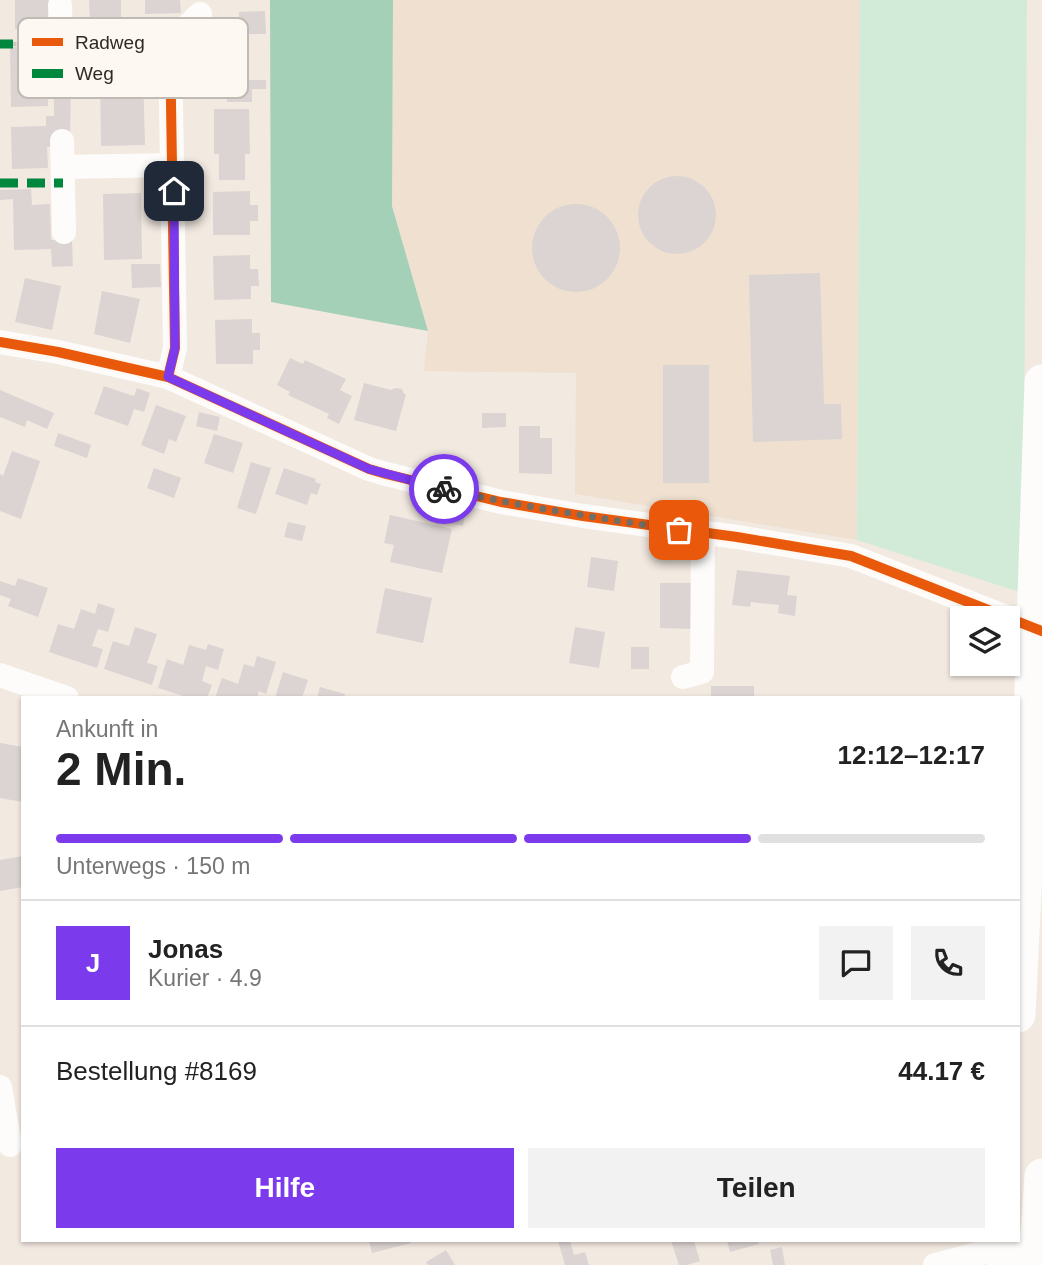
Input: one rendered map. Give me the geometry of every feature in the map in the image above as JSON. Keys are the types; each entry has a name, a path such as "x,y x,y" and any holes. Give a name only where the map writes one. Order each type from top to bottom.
{"highway":[{"path":"1020,974 1042,382"},
{"path":"1036,1265 1042,1176"}],"street":[{"path":"60,5 60,18"},
{"path":"196,18 200,14"},
{"path":"168,377 175,348 171,98"},
{"path":"62,141 64,232"},
{"path":"63,167 173,165"},
{"path":"0,342 168,377 369,469 386,474 500,502 851,556 1042,631"},
{"path":"682,677 702,672 703,533"},
{"path":"0,675 61,696"},
{"path":"1020,985 1042,985"},
{"path":"0,1087 11,1145"},
{"path":"934,1265 993,1250 1042,1244"}],"shaded area":[{"path":"393,0 860,0 857,540 575,494 576,373 424,371 428,331 392,206"}],"green space":[{"path":"270,0 393,0 392,206 428,331 271,302"},
{"path":"860,0 1027,0 1023,593 857,540"}],"building":[{"path":"15,0 50,0 50,18 18,18 18,29 15,29"},
{"path":"89,0 121,0 121,18 90,18"},
{"path":"145,0 180,0 181,13 145,14"},
{"path":"265,11 266,34 248,34 248,18 239,18 239,12"},
{"path":"249,37 249,80 266,80 266,89 252,89 252,102 227,102 227,98 248,98"},
{"path":"10,47 18,47 18,98 48,98 48,106 11,107"},
{"path":"54,98 71,98 70,133 54,147 47,147 48,168 12,169 11,127 46,126 46,116 54,116"},
{"path":"100,98 144,98 145,145 101,146"},
{"path":"214,109 249,109 250,154 245,154 245,180 219,180 219,154 214,154"},
{"path":"677,176 692,179 705,187 713,200 716,215 713,230 705,243 692,251 677,254 662,251 649,243 641,230 638,215 641,200 649,187 662,179"},
{"path":"31,189 32,205 50,204 51,240 72,240 73,266 52,267 51,249 14,250 13,199 0,200 0,190"},
{"path":"250,191 250,205 258,205 258,221 250,221 250,235 213,235 213,192"},
{"path":"141,193 142,259 104,260 103,194"},
{"path":"576,204 593,208 607,217 616,231 620,248 616,265 607,279 593,288 576,292 559,288 545,279 536,265 532,248 536,231 545,217 559,208"},
{"path":"250,255 250,269 258,269 259,286 251,286 251,299 214,300 213,256"},
{"path":"131,264 160,264 161,287 132,288"},
{"path":"820,273 824,404 841,404 842,439 753,442 749,275"},
{"path":"25,278 61,286 52,330 15,322"},
{"path":"102,291 140,299 130,343 94,334"},
{"path":"252,319 252,333 260,333 260,350 253,350 253,364 216,364 215,320"},
{"path":"290,358 303,364 305,360 346,379 340,390 352,396 339,424 327,418 329,414 288,395 290,392 277,385"},
{"path":"663,365 709,365 709,483 663,483"},
{"path":"364,383 391,390 402,389 406,394 396,431 354,420"},
{"path":"104,386 134,396 137,388 150,393 144,412 134,409 128,426 94,414"},
{"path":"0,390 54,413 47,429 27,420 25,427 0,417"},
{"path":"156,405 186,416 176,442 169,439 164,454 141,445"},
{"path":"199,412 220,417 217,431 196,426"},
{"path":"482,413 506,413 506,427 482,428"},
{"path":"519,426 540,426 540,438 552,438 552,474 519,473"},
{"path":"58,433 91,445 87,458 54,446"},
{"path":"214,434 243,443 233,473 204,463"},
{"path":"12,451 40,461 21,519 0,511 0,474 3,476"},
{"path":"251,462 271,468 256,514 237,508"},
{"path":"154,468 181,478 174,498 147,488"},
{"path":"284,468 316,479 315,482 321,484 317,495 311,493 307,505 275,494"},
{"path":"431,501 466,508 463,526 427,518"},
{"path":"390,515 452,529 442,573 390,562 394,545 384,543"},
{"path":"288,522 306,526 302,541 284,537"},
{"path":"591,557 618,561 614,591 587,587"},
{"path":"737,570 790,576 787,595 797,596 795,616 778,613 779,605 751,602 750,607 732,605"},
{"path":"18,578 48,588 38,617 8,606 11,599 0,595 0,581 15,586"},
{"path":"660,583 696,583 695,629 660,628"},
{"path":"385,588 432,598 423,643 376,633"},
{"path":"98,603 115,609 108,632 98,629 92,646 103,649 97,668 49,652 58,624 74,629 81,609 95,614"},
{"path":"135,627 157,634 147,663 158,666 152,685 104,669 113,641 129,646"},
{"path":"575,627 605,632 599,668 569,663"},
{"path":"208,644 224,649 218,670 206,666 202,681 212,685 208,696 184,696 158,688 167,659 183,665 189,645 206,650"},
{"path":"631,647 649,647 649,669 631,669"},
{"path":"257,656 276,662 266,694 259,691 258,696 216,696 222,678 238,684 244,664 254,667"},
{"path":"283,672 308,680 303,696 276,696"},
{"path":"711,686 754,686 754,696 711,696"},
{"path":"320,687 345,694 344,696 318,696"},
{"path":"0,743 21,747 21,802 0,798"},
{"path":"21,856 21,887 0,891 0,860"},
{"path":"369,1242 411,1243 372,1253"},
{"path":"558,1242 570,1242 574,1255 585,1252 589,1265 565,1265"},
{"path":"671,1242 694,1242 700,1261 679,1265"},
{"path":"727,1242 759,1244 730,1252"},
{"path":"782,1247 785,1265 773,1265 770,1250"},
{"path":"446,1250 455,1265 428,1265 426,1262"}],"marked path":[{"path":"0,44 13,44"},
{"path":"0,183 63,183"}],"cycle path":[{"path":"168,377 175,348 171,98"},
{"path":"0,342 168,377 369,469 386,474 501,502 851,556 1042,631"}],"way so far":[{"path":"444,489 500,502 679,530"}],"route":[{"path":"174,191 175,348 168,377 369,469 444,489"}]}
